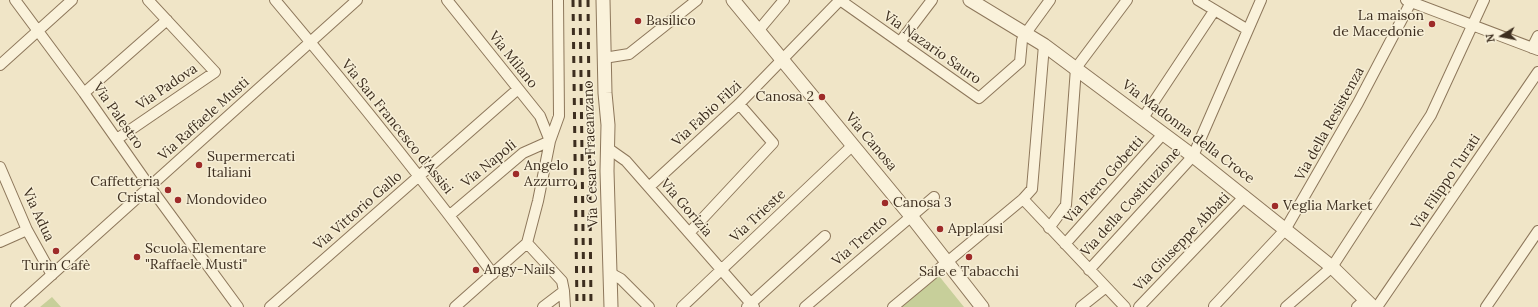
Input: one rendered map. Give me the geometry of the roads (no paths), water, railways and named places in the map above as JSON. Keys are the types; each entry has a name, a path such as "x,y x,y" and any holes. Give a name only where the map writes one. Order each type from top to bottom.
{"street":[{"name":"Via Palestro","path":"15,0 238,307"},
{"path":"0,65 72,0"},
{"name":"Via Padova","path":"117,139 215,72 148,0"},
{"name":"Via San Francesco d'Assisi","path":"274,0 311,43 419,176 450,215 493,274"},
{"name":"Via Raffaele Musti","path":"16,307 357,0"},
{"name":"Via Milano","path":"447,0 540,116 550,141"},
{"path":"455,307 527,243 538,201 550,141 559,116 558,0"},
{"name":"Via Cesare Fracanzano","path":"603,0 604,58 609,149 607,171 611,307"},
{"path":"604,58 629,54 697,0"},
{"name":"Via Canosa","path":"733,0 911,216 982,307"},
{"path":"758,31 784,0"},
{"name":"Via Nazario Sauro","path":"840,0 979,98 1020,62 1022,40 1027,34"},
{"name":"Via Fabio Filzi","path":"649,187 739,104 840,0"},
{"path":"900,42 932,0"},
{"path":"1027,34 1050,0"},
{"path":"1049,228 1066,205 1076,68 1127,0"},
{"path":"1199,0 1214,11 1248,30"},
{"name":"Via della Costituzione","path":"1089,270 1193,156 1261,0"},
{"path":"1433,10 1437,0"},
{"path":"1286,307 1332,267 1430,116 1484,0"},
{"name":"Via Madonna della Croce","path":"974,1 1044,45 1076,68 1245,196 1332,267 1365,304"},
{"path":"1409,1 1535,49 1538,36"},
{"name":"Via della Resistenza","path":"1214,306 1286,230 1358,103 1409,1"},
{"path":"1143,118 1214,11"},
{"path":"84,93 167,20"},
{"path":"893,307 1023,199 1032,189 1044,45"},
{"name":"Via Filippo Turati","path":"1377,307 1538,72"},
{"name":"Via Vittorio Gallo","path":"270,307 518,89"},
{"path":"690,232 773,143 739,104"},
{"name":"Via Piero Gobetti","path":"1065,244 1163,134"},
{"name":"Via Napoli","path":"450,215 522,153 550,141"},
{"name":"Via Trieste","path":"682,307 853,145"},
{"name":"Via Gorizia","path":"609,149 626,161 690,232 751,306"},
{"name":"Via Adua","path":"0,167 27,230 52,275"},
{"name":"Via Giuseppe Abbati","path":"1139,307 1245,196"},
{"name":"Via Trento","path":"805,307 934,197"},
{"path":"1023,199 1089,270 1126,307"},
{"path":"0,242 27,230"},
{"path":"1486,307 1538,231"},
{"path":"751,306 825,236"},
{"path":"527,243 562,281 564,291 564,307"},
{"path":"610,273 621,279 649,307"},
{"path":"1081,307 1106,287"},
{"path":"543,307 564,291"}],"railway":[{"path":"573,0 577,307"},
{"path":"580,0 584,307"},
{"path":"588,0 591,307"}],"place":[{"name":"Basilico","path":"638,21"},
{"name":"La maison de Macedonie","path":"1432,24"},
{"name":"Canosa 2","path":"822,97"},
{"name":"Supermercati Italiani","path":"199,165"},
{"name":"Angelo Azzurro","path":"516,174"},
{"name":"Caffetteria Cristal","path":"168,190"},
{"name":"Mondovideo","path":"178,200"},
{"name":"Canosa 3","path":"885,203"},
{"name":"Veglia Market","path":"1275,206"},
{"name":"Applausi","path":"940,229"},
{"name":"Turin Cafè","path":"56,251"},
{"name":"Scuola Elementare \"Raffaele Musti\"","path":"137,257"},
{"name":"Sale e Tabacchi","path":"969,257"},
{"name":"Angy-Nails","path":"476,270"}]}
